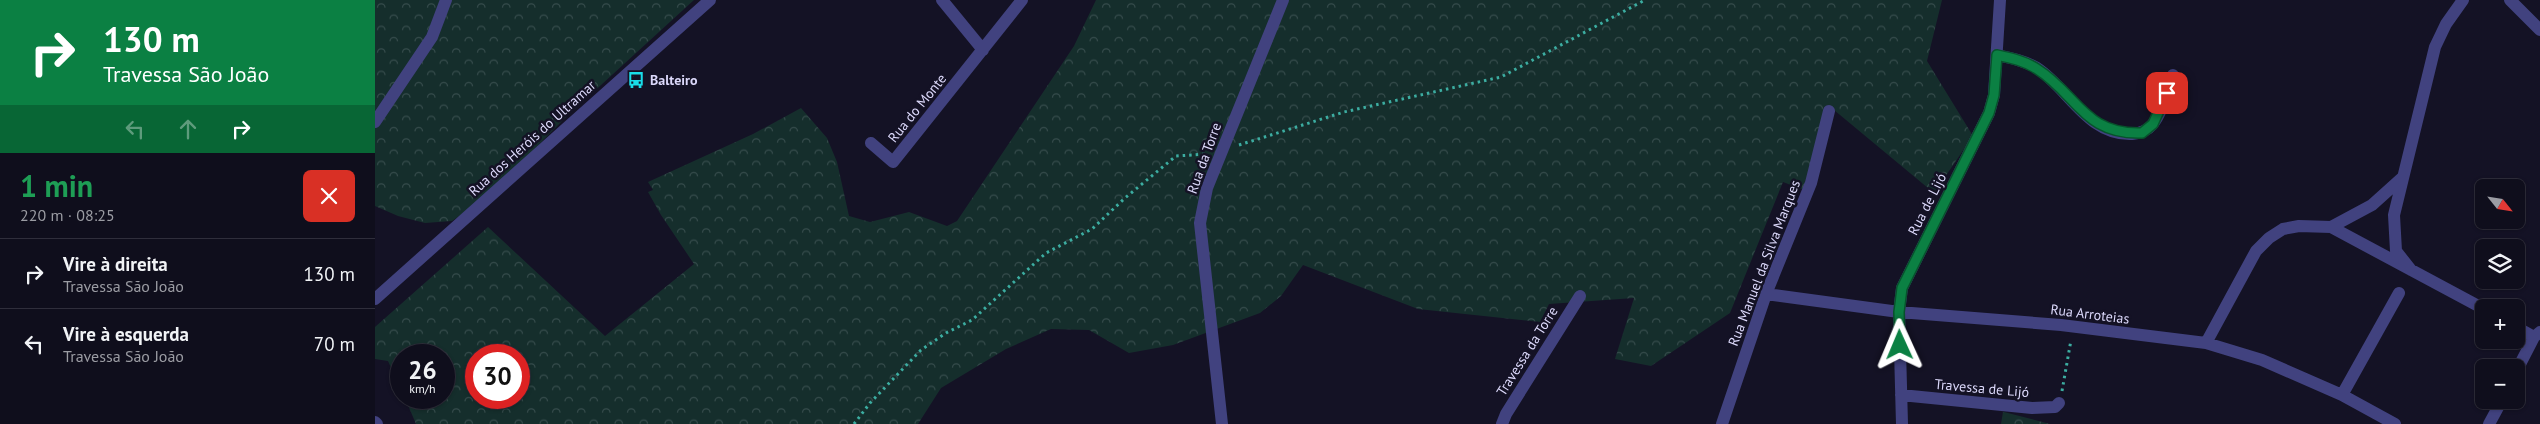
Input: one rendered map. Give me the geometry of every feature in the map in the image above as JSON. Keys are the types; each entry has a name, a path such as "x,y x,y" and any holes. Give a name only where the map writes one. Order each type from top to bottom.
{"street":[{"path":"375,122 432,37 446,0"},
{"name":"Rua dos Heróis do Ultramar","path":"375,299 711,0"},
{"path":"942,0 983,50 1022,0"},
{"name":"Rua da Torre","path":"1222,424 1200,223 1207,188 1283,0"},
{"name":"Rua de Lijó","path":"1901,424 1899,312 1905,280 1989,113 1994,95 2001,0"},
{"path":"2411,270 2397,251 2394,215 2435,47 2446,24 2463,0"},
{"path":"2510,0 2540,30"},
{"name":"Rua do Monte","path":"871,143 893,162 983,50"},
{"path":"1997,55 2024,62 2037,69 2084,114 2111,131 2128,134 2142,133 2153,124 2173,75"},
{"name":"Rua Manuel da Silva Marques","path":"1722,424 1766,294 1811,183 1829,111"},
{"path":"2331,227 2372,205 2403,178"},
{"path":"2206,343 2256,252 2269,238 2283,229 2299,226 2331,227 2475,304"},
{"path":"2343,395 2399,293"},
{"name":"Rua Arroteias","path":"1766,294 1899,312 2073,327 2206,343 2262,360 2343,395 2395,424"},
{"name":"Travessa da Torre","path":"1502,424 1506,414 1580,296"},
{"path":"2523,359 2537,335 2525,330"},
{"name":"Travessa de Lijó","path":"1901,395 2031,408 2055,407 2059,403"},
{"path":"2489,424 2497,409"}],"path":[{"path":"854,424 869,403 921,350 973,320 1046,254 1092,229 1125,198 1176,156 1210,154 1344,112 1501,77 1645,0"},
{"path":"2059,403 2073,327"}],"green space":[{"path":"375,0 694,0 566,117 488,196 452,221 425,223 398,216 375,206"},
{"path":"1096,0 1942,0 1927,61 1973,136 1934,193 1828,105 1804,190 1783,182 1730,313 1651,366 1615,359 1634,298 1549,304 1540,322 1418,309 1303,265 1281,296 1260,313 1173,345 1129,353 1089,330 1051,329 1006,349 941,388 918,424 416,424 410,409 455,409 455,344 390,344 390,365 388,361 375,359 375,327 488,227 605,336 694,264 648,192 653,190 648,182 753,134 801,108 827,138 837,162 849,216 870,222 909,212 947,226 957,221 1074,46"},
{"path":"2004,412 2050,424 2001,424"}],"place":[{"name":"Balteiro","path":"636,80"}],"route":[{"path":"1900,345 1899,312 1902,288 1989,113 1994,95 1997,55 2024,62 2037,69 2049,78 2084,114 2111,131 2128,134 2142,133 2153,124 2167,93"}]}
